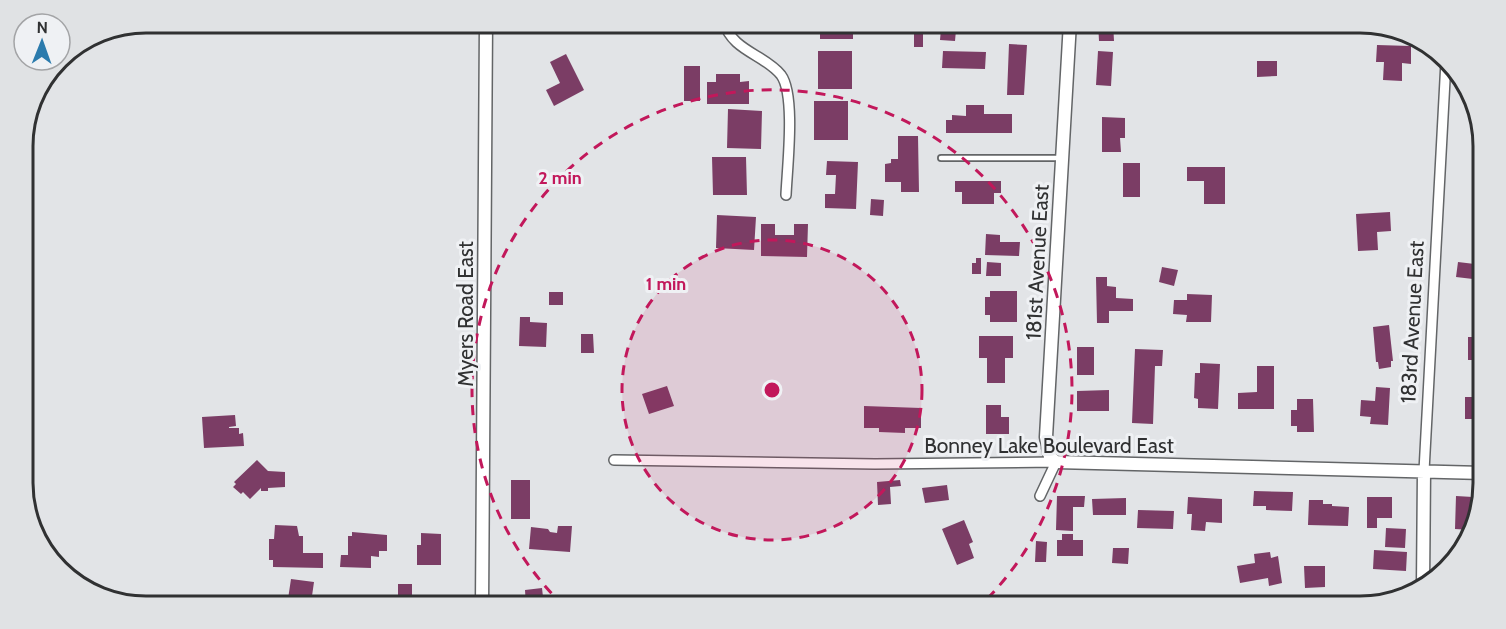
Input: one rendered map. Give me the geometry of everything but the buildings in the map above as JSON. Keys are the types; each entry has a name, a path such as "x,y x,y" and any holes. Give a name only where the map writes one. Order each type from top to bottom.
{"street":[{"name":"Myers Road East","path":"482,596 486,33"},
{"path":"730,33 734,41 773,68 785,82 789,107 786,195"},
{"name":"181st Avenue East","path":"1056,462 1048,455 1046,437 1070,33"},
{"name":"183rd Avenue East","path":"1423,577 1424,471 1445,72"},
{"name":"Bonney Lake Boulevard East","path":"614,460 874,464 1056,462 1473,473"},
{"path":"1040,496 1056,462"}],"lane":[{"path":"941,158 1063,158"}]}
